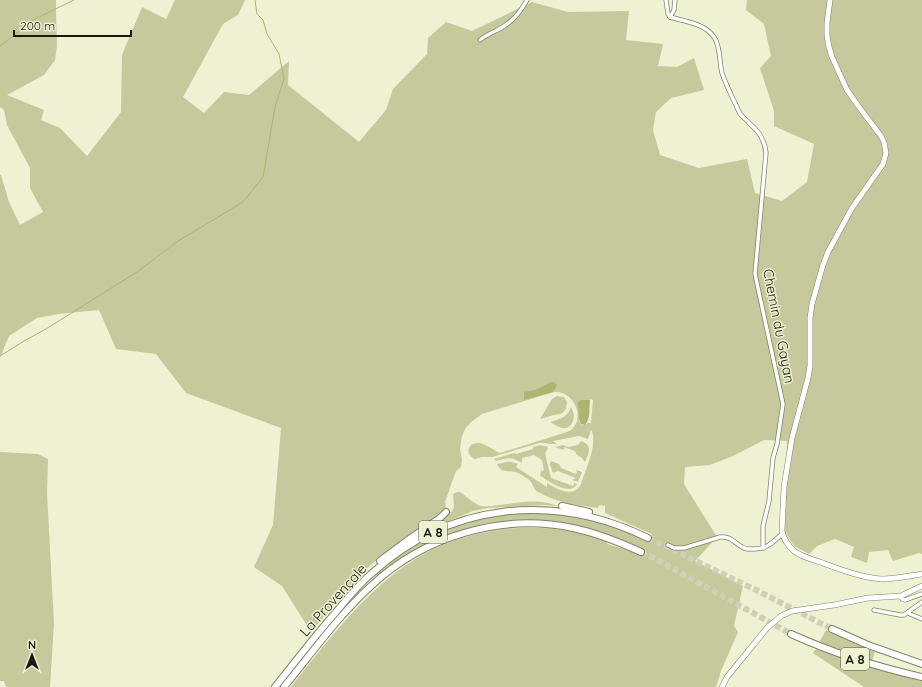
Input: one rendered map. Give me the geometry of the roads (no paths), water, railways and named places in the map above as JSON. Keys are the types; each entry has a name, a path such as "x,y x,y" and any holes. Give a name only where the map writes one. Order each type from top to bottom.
{"highway":[{"path":"562,506 603,516 617,525"},
{"name":"La Provençale","path":"275,687 360,584 401,550 420,538 452,524 485,515 515,510 550,510 590,516 648,538"},
{"path":"360,584 370,570 382,559 440,518 446,512"},
{"name":"La Provençale","path":"284,687 344,614 384,574 410,556 456,535 498,526 539,524 591,532 641,552"},
{"name":"A 8","path":"832,629 868,645 922,664"},
{"name":"A 8","path":"791,634 823,648 864,662 922,677"}],"street":[{"path":"480,40 486,35 497,31 508,24 518,14 528,0"},
{"path":"666,0 668,14 670,17"},
{"path":"670,17 674,10 675,0"},
{"path":"830,0 827,35 832,57 847,90 881,136 886,153 883,164 852,208 828,252 812,304 809,372 791,445 784,487 781,527 782,534 793,550 799,555 835,568 880,579 922,574"},
{"name":"Chemin du Gayan","path":"670,17 700,25 715,37 718,45 722,73 742,116 751,124 763,140 766,153 755,274 783,404 771,471 769,501 763,526 764,548"},
{"path":"668,545 674,548 684,548 725,536 731,538 743,548 748,550 760,549 773,543 782,534"},
{"path":"722,687 727,677 759,637 781,616 792,611 868,598 901,596 922,586"},
{"path":"901,596 902,599 905,600 922,594"},
{"path":"874,610 900,615 921,604"},
{"path":"908,612 922,619"}],"waterway":[{"path":"0,46 35,19 74,0"},
{"path":"0,356 137,272 178,241 243,202 263,177 275,107 284,79 279,54 267,34 263,20 257,14 255,0"}],"tunnel":[{"path":"648,538 756,590 832,629"},
{"path":"641,552 791,634"}]}
